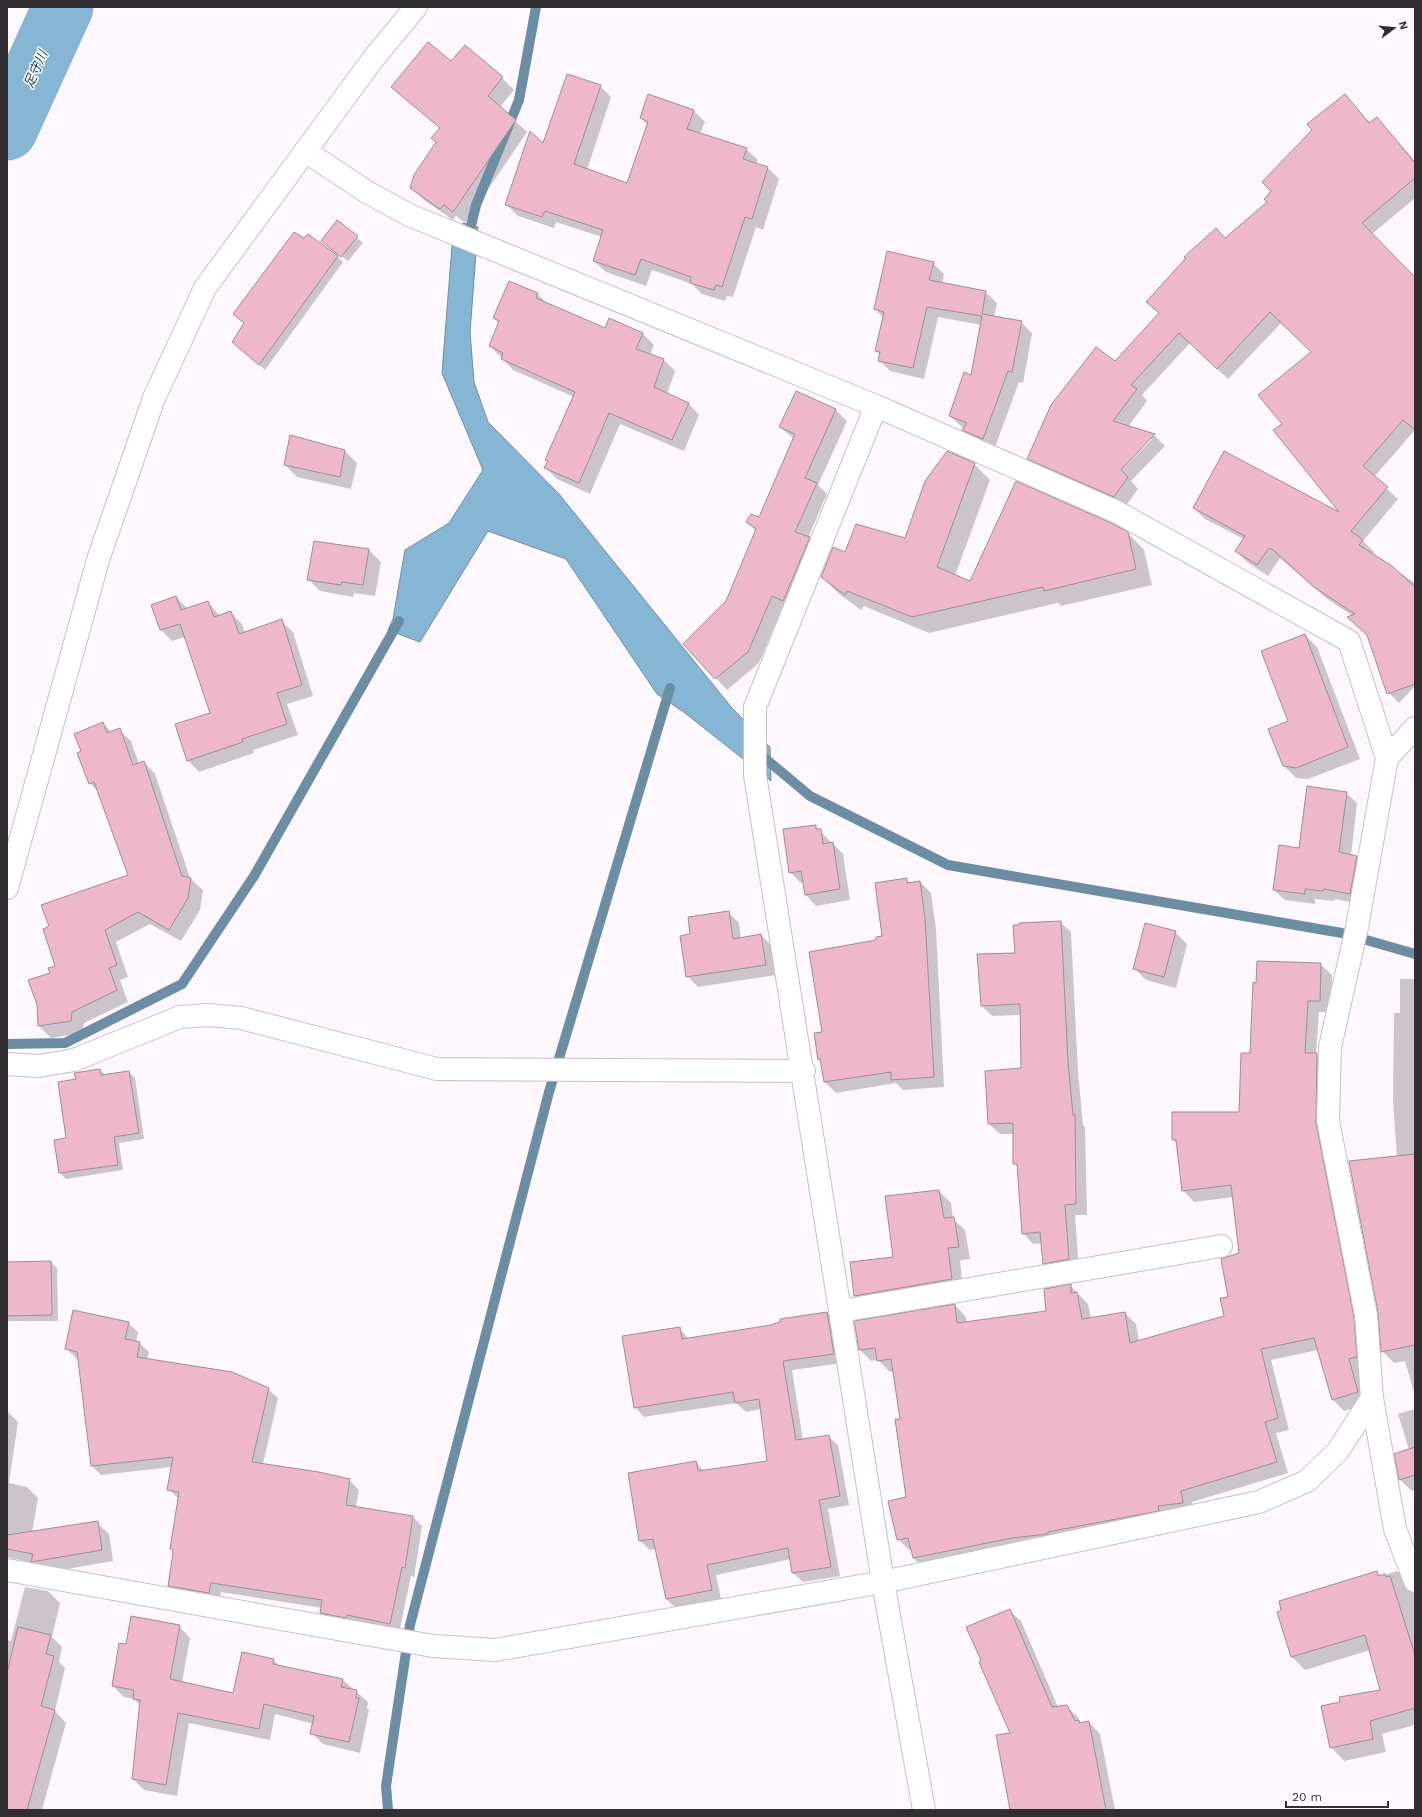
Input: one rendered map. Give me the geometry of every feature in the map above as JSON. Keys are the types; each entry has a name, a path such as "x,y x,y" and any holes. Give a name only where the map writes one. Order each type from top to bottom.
{"street":[{"path":"7,888 98,560 154,398 205,288 373,59 416,7"},
{"path":"305,151 367,192 409,215 876,406 1117,512 1349,641 1387,758 1354,937 1330,1047 1328,1121 1366,1315 1372,1398 1395,1529 1415,1581"},
{"path":"876,406 755,707 755,775 804,1071 883,1582 924,1810"},
{"path":"1387,758 1415,728"},
{"path":"7,1064 39,1066 74,1060 180,1017 208,1015 241,1018 436,1069 804,1071"},
{"path":"841,1311 1221,1246"},
{"path":"7,1570 433,1646 495,1650 883,1582 1259,1502 1307,1481 1338,1451 1372,1398"}],"water":[{"path":"463,223 478,227 470,332 474,382 488,422 559,494 732,708 770,747 771,781 685,713 657,694 566,559 488,531 420,642 388,630 393,619 405,550 449,523 483,470 442,373 452,246"}],"building":[{"path":"428,42 451,61 465,45 503,77 488,96 516,120 453,212 444,205 440,209 410,188 414,175 436,142 431,138 440,128 391,87"},
{"path":"567,74 601,85 574,164 627,183 648,122 640,118 648,94 694,110 687,129 747,148 743,159 768,167 752,219 745,217 722,287 716,285 714,290 690,283 691,277 641,259 635,275 593,261 603,230 545,211 542,217 505,205 530,131 543,143"},
{"path":"1345,94 1369,123 1377,117 1415,163 1415,178 1362,223 1415,277 1415,430 1403,420 1363,466 1388,487 1351,531 1363,540 1359,545 1392,566 1415,587 1415,684 1387,694 1367,635 1347,617 1355,614 1314,587 1273,550 1269,548 1257,565 1235,551 1245,536 1193,508 1224,451 1339,512 1273,430 1282,424 1258,395 1311,352 1270,312 1217,369 1179,333 1131,385 1137,389 1113,421 1155,434 1121,470 1128,477 1114,497 1027,459 1051,405 1096,347 1115,361 1159,313 1146,302 1186,258 1184,257 1216,228 1225,238 1267,202 1264,199 1271,191 1262,182 1312,130 1307,124"},
{"path":"337,220 358,236 341,257 321,241"},
{"path":"294,232 304,238 308,234 338,256 259,365 232,342 244,323 233,314"},
{"path":"887,251 934,262 929,280 986,291 982,314 1022,321 1012,372 1008,371 983,439 962,430 967,423 949,416 964,372 971,375 982,316 927,307 913,368 878,361 880,352 875,351 884,312 874,309"},
{"path":"509,281 538,293 536,298 605,328 609,318 643,333 636,349 664,359 654,387 689,403 672,440 609,413 579,483 544,468 548,461 545,460 575,392 501,359 503,353 489,346 499,321 493,318"},
{"path":"796,391 836,409 805,478 817,483 795,532 810,537 783,601 772,596 748,652 715,679 683,644 726,601 756,529 746,522 751,514 759,517 795,434 779,427"},
{"path":"290,435 345,450 340,477 284,465"},
{"path":"947,451 975,463 937,567 970,581 1016,481 1128,532 1136,569 1044,591 1043,587 912,617 847,591 845,595 821,577 833,547 845,552 856,524 905,538 925,481"},
{"path":"314,541 369,549 363,585 342,582 341,585 307,580"},
{"path":"176,596 181,610 208,601 214,617 231,611 239,634 282,619 302,685 277,693 287,724 242,739 243,742 187,761 175,724 210,713 180,624 160,630 151,605"},
{"path":"1305,634 1348,747 1296,768 1283,766 1268,729 1288,721 1261,651"},
{"path":"103,722 107,733 120,728 133,765 144,761 182,876 191,878 188,898 169,930 138,912 105,930 117,965 109,968 117,990 72,1012 71,1021 38,1026 37,1004 28,980 50,973 48,968 55,966 43,929 49,926 41,905 128,875 94,782 89,784 77,753 81,751 74,734"},
{"path":"1307,786 1347,792 1339,852 1357,856 1350,894 1324,889 1323,891 1305,889 1305,894 1273,890 1279,845 1299,848"},
{"path":"816,825 816,829 821,829 823,844 833,842 840,889 805,895 801,871 789,873 783,829"},
{"path":"907,878 907,883 920,881 925,918 934,1077 891,1080 891,1072 824,1082 820,1059 818,1060 814,1033 822,1032 809,952 876,940 876,937 882,936 875,883"},
{"path":"729,911 733,939 761,934 766,965 686,977 680,936 690,934 688,917"},
{"path":"1061,921 1068,1061 1073,1115 1075,1115 1076,1204 1065,1205 1069,1259 1043,1264 1040,1232 1022,1234 1017,1164 1013,1164 1013,1123 988,1124 985,1071 1021,1068 1020,1004 981,1006 977,954 1015,953 1013,925 1019,925 1019,923"},
{"path":"1145,923 1176,931 1164,977 1133,969"},
{"path":"1257,961 1321,963 1320,1001 1308,1001 1305,1053 1317,1053 1316,1123 1354,1317 1357,1357 1349,1359 1358,1392 1332,1400 1314,1338 1261,1349 1278,1418 1265,1422 1277,1462 1181,1491 1183,1503 1158,1506 1159,1511 1048,1532 1048,1534 1012,1538 913,1558 908,1538 897,1540 888,1501 906,1497 895,1419 900,1419 891,1359 877,1361 875,1348 859,1350 854,1321 955,1304 957,1323 1046,1311 1044,1289 1071,1284 1071,1293 1077,1292 1082,1319 1125,1312 1130,1343 1224,1316 1220,1298 1228,1297 1221,1259 1239,1253 1231,1185 1182,1191 1176,1140 1172,1140 1172,1112 1239,1112 1241,1053 1250,1053 1253,982 1256,983"},
{"path":"100,1069 101,1075 129,1071 139,1133 114,1137 118,1165 59,1173 54,1140 66,1138 58,1082 76,1079 74,1073"},
{"path":"1415,1154 1415,1345 1381,1352 1378,1313 1349,1161"},
{"path":"939,1190 944,1218 954,1217 959,1247 948,1248 952,1279 854,1296 850,1262 893,1257 885,1196"},
{"path":"51,1261 52,1315 7,1316 7,1262"},
{"path":"73,1310 129,1322 125,1339 140,1342 137,1357 232,1372 269,1388 252,1462 319,1472 350,1479 346,1505 413,1516 405,1568 402,1567 390,1624 347,1615 346,1618 320,1613 322,1600 211,1583 209,1593 168,1586 173,1553 172,1549 170,1549 179,1492 167,1490 173,1457 91,1466 77,1352 65,1349"},
{"path":"827,1312 834,1354 783,1361 796,1440 829,1435 840,1496 819,1500 831,1567 792,1573 788,1548 707,1565 712,1590 666,1599 653,1539 639,1541 628,1473 696,1461 698,1471 767,1461 759,1399 735,1403 733,1392 634,1408 622,1336 680,1327 682,1339 771,1325 780,1322 780,1319"},
{"path":"1415,1447 1415,1475 1399,1480 1394,1454"},
{"path":"98,1521 102,1550 31,1562 33,1554 7,1549 7,1535"},
{"path":"1377,1571 1378,1576 1385,1574 1386,1577 1390,1576 1415,1655 1415,1708 1370,1721 1373,1739 1330,1748 1321,1706 1340,1702 1339,1697 1380,1690 1365,1635 1291,1657 1277,1612 1281,1610 1279,1601"},
{"path":"1010,1609 1052,1707 1067,1705 1075,1721 1079,1720 1079,1723 1089,1721 1106,1810 1010,1810 996,1735 1010,1733 979,1662 981,1660 966,1627"},
{"path":"131,1616 180,1625 170,1679 233,1693 242,1652 274,1659 273,1664 343,1679 341,1687 357,1690 356,1698 359,1698 349,1742 310,1734 314,1716 264,1704 259,1729 178,1713 166,1785 132,1779 140,1700 133,1699 134,1690 112,1686 119,1643 126,1644"},
{"path":"18,1627 51,1635 46,1654 54,1656 41,1706 55,1710 27,1810 7,1810 7,1673"}],"waterway":[{"name":"足守川","path":"7,130 63,7"},
{"path":"468,238 476,205 519,100 536,7"},
{"path":"7,1044 65,1043 182,984 254,876 399,621"},
{"path":"388,1810 386,1786 410,1625 549,1092 670,688"},
{"path":"761,755 810,796 948,865 1342,933 1415,954"}]}
